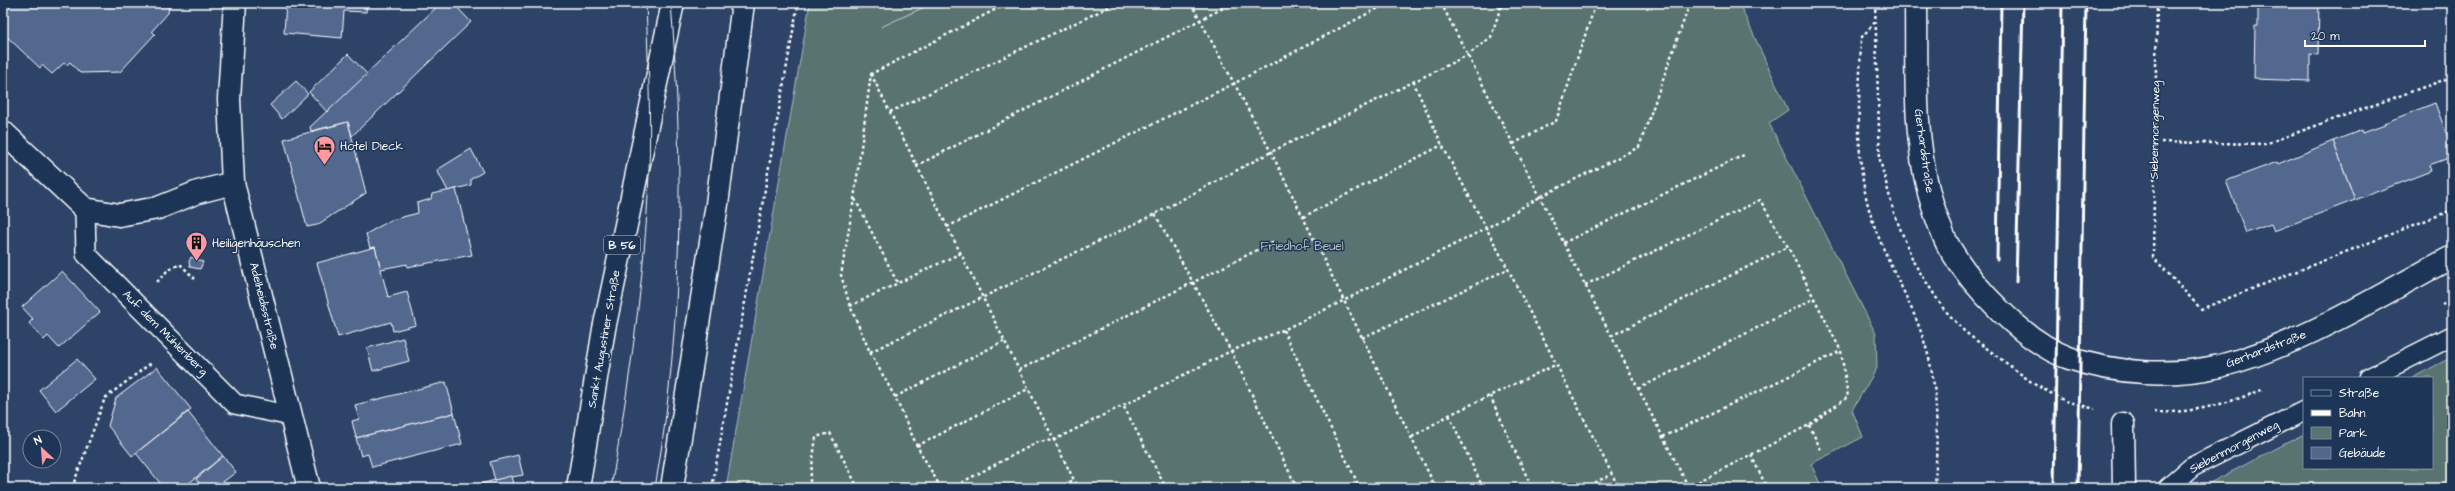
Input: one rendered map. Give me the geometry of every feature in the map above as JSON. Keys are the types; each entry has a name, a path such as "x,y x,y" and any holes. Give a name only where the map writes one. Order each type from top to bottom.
{"street":[{"name":"Adelheidisstraße","path":"235,3 229,99 233,183 309,488"},
{"name":"Sankt Augustiner Straße","path":"578,488 604,329 673,3"},
{"path":"672,488 717,204 743,3"},
{"name":"Gerhardstraße","path":"1916,3 1917,106 1920,139 1929,192 1948,245 1968,276 1997,308 2030,336 2067,357 2101,367 2162,373 2219,366 2276,347 2310,332 2452,257"},
{"path":"3,132 85,209 119,215 158,208 198,192 233,183"},
{"path":"2123,424 2124,488"}],"lane":[{"name":"Auf dem Mühlenberg","path":"85,209 86,254 175,344 235,404 291,416"},
{"path":"2371,377 2452,336"},
{"name":"Siebenmorgenweg","path":"2168,488 2192,467 2303,412"}],"path":[{"path":"712,488 798,3"},
{"path":"871,74 1008,3"},
{"path":"890,112 1117,3"},
{"path":"1191,3 1233,84 1271,152 1436,488"},
{"path":"916,166 1233,3"},
{"path":"947,227 1233,84 1388,3"},
{"path":"1441,3 1688,488 1809,425 1848,397 1841,351 1813,299 1788,247 1760,200 1585,285"},
{"path":"870,352 982,296 1155,214 1271,152 1413,81 1468,56 1491,37 1502,3"},
{"path":"1513,144 1556,121 1596,3"},
{"path":"952,488 1038,442 1054,440 1124,407 1231,351 1283,330 1345,300 1485,229 1540,198 1639,147 1690,3"},
{"name":"Siebenmorgenweg","path":"2158,3 2154,142 2153,257 2201,309 2452,210"},
{"path":"1875,21 1860,38 1860,134 1865,192 1876,233 1903,288 1925,342 1938,421 1935,488"},
{"path":"871,74 1078,488"},
{"path":"871,74 854,199 841,275 850,306 870,352 895,397 917,446 941,488"},
{"path":"2154,142 2265,144 2452,77"},
{"path":"1413,81 1442,145 1485,229 1508,269 1555,365 1619,488"},
{"path":"1303,217 1442,145"},
{"path":"1563,243 1744,155"},
{"path":"854,199 897,282"},
{"path":"1155,214 1231,351 1297,488"},
{"path":"1019,370 1275,241"},
{"path":"1611,336 1788,247"},
{"path":"850,306 897,282 960,253"},
{"path":"167,271 180,264 195,279"},
{"path":"1362,338 1508,269"},
{"path":"1638,389 1813,299"},
{"path":"1283,330 1360,488"},
{"path":"895,397 1004,341"},
{"path":"72,488 105,398 175,344"},
{"path":"1663,437 1841,351"},
{"path":"1412,437 1449,416 1555,365"},
{"path":"917,446 1028,388"},
{"path":"1490,396 1532,488"},
{"path":"1124,407 1166,488"},
{"path":"1449,416 1484,488"},
{"path":"1809,425 1822,452"},
{"path":"809,488 816,437 830,433 858,488"},
{"path":"1751,455 1767,488"},
{"path":"1584,488 1612,474"},
{"path":"1059,488 1074,480"}],"green space":[{"name":"Friedhof Beuel","path":"810,3 932,3 881,27 934,3 1739,3 1788,110 1769,123 1876,334 1877,368 1852,410 1863,437 1811,464 1822,488 726,488"},
{"path":"2452,357 2452,488 2207,488 2206,485 2303,435 2303,469 2433,469 2433,377 2414,377"}],"building":[{"path":"3,3 169,3 168,13 152,31 155,34 120,72 80,73 70,62 67,65 64,63 52,74 42,65 40,68 3,33"},
{"path":"286,3 367,3 366,12 344,11 342,38 284,33"},
{"path":"441,3 453,3 471,22 352,136 348,122 311,131 310,127"},
{"path":"2258,3 2319,3 2318,55 2310,54 2310,81 2254,79 2255,26 2258,26"},
{"path":"348,54 367,74 327,112 309,92"},
{"path":"296,81 308,94 282,119 270,105"},
{"path":"2435,103 2452,149 2452,157 2429,165 2431,171 2355,200 2333,141 2362,130 2363,133 2385,125 2384,123"},
{"name":"Hotel Dieck","path":"348,122 366,193 317,225 307,227 284,139"},
{"path":"2333,141 2355,200 2274,231 2271,224 2246,233 2226,181 2277,162 2278,164"},
{"path":"471,149 483,172 471,179 471,185 448,191 437,170"},
{"path":"456,189 472,255 407,267 407,264 381,269 375,247 370,248 366,234 391,220 418,213 417,203 431,199 432,194"},
{"path":"375,247 388,297 407,292 416,325 393,331 391,322 338,337 317,263"},
{"name":"Heiligenhäuschen","path":"191,257 203,262 200,269 190,267 189,262"},
{"path":"62,271 100,312 59,348 48,336 44,340 29,323 33,319 22,307"},
{"path":"403,338 409,361 373,371 367,348"},
{"path":"77,359 95,379 56,411 39,390"},
{"path":"157,367 191,409 132,456 108,426 116,398"},
{"path":"446,382 454,413 356,438 352,421 359,419 355,405"},
{"path":"188,412 223,456 183,488 164,488 136,453"},
{"path":"454,413 462,444 372,467 368,454 361,456 356,438"},
{"path":"518,455 523,475 495,480 490,462"},
{"path":"223,456 236,472 215,488 203,488 196,479"},
{"path":"511,476 514,488 467,488 495,480"}],"tram line":[{"path":"611,488 635,331 647,213 650,130 646,3"},
{"path":"655,488 671,368 676,307 679,185 678,125 671,3"}],"railway":[{"path":"1997,260 2001,3"},
{"path":"2016,282 2023,3"},
{"path":"2054,488 2062,3"},
{"path":"2078,488 2086,3"}],"place":[{"name":"Hotel Dieck","path":"325,166"},
{"name":"Heiligenhäuschen","path":"196,262"}]}
